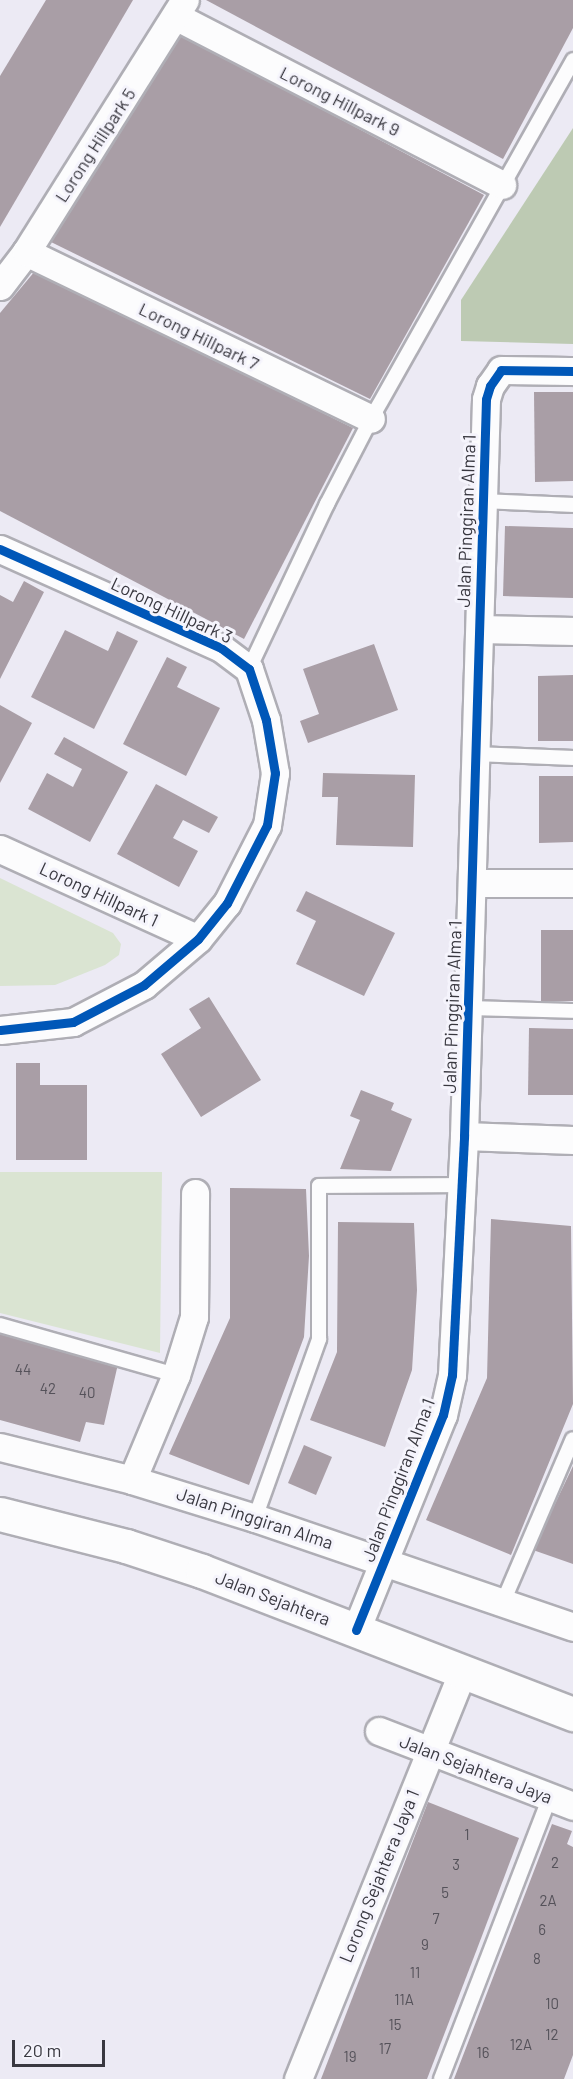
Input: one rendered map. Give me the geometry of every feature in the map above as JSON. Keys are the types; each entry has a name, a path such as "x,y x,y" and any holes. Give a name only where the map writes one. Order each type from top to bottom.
{"main road":[{"name":"Jalan Sejahtera","path":"0,1514 126,1546 356,1630 462,1674 573,1714"}],"street":[{"name":"Lorong Hillpark 9","path":"181,9 502,185"},
{"name":"Lorong Hillpark 5","path":"0,286 26,252 181,9"},
{"name":"Lorong Hillpark 7","path":"26,252 371,419"},
{"name":"Jalan Pinggiran Alma 1","path":"356,1630 443,1415 452,1375 464,1136 486,399 490,386 501,370 573,371"},
{"name":"Lorong Hillpark 3","path":"0,549 221,648 249,669"},
{"path":"480,629 573,631"},
{"path":"0,1030 72,1022 144,985 198,939 227,903 267,825 275,773 266,720 249,669"},
{"name":"Lorong Hillpark 1","path":"0,849 198,939"},
{"path":"472,883 573,884"},
{"path":"464,1136 573,1140"},
{"path":"132,1480 176,1375 194,1317 195,1193"},
{"name":"Jalan Pinggiran Alma","path":"0,1447 132,1480 255,1518 385,1560 573,1627"},
{"name":"Lorong Sejahtera Jaya 1","path":"298,2079 462,1674"},
{"name":"Jalan Sejahtera Jaya","path":"379,1731 561,1802"}],"lane":[{"path":"249,669 371,419 573,60"},
{"path":"483,501 573,505"},
{"path":"476,754 573,758"},
{"path":"468,1008 573,1011"},
{"path":"255,1518 319,1339 319,1186 462,1185"},
{"path":"0,1325 176,1375"},
{"path":"503,1602 573,1439"},
{"path":"441,2079 561,1802"}],"green space":[{"path":"573,128 573,344 461,341 461,300"},
{"path":"0,878 113,933 121,944 119,955 105,965 55,985 0,986"},
{"path":"0,1172 162,1172 160,1353 0,1313"}],"building":[{"path":"46,0 133,0 0,227 0,76"},
{"path":"206,0 573,0 573,28 503,159"},
{"path":"181,35 484,195 370,399 51,242"},
{"path":"35,271 353,428 244,639 0,511 0,313"},
{"path":"534,392 573,392 573,481 535,482"},
{"path":"505,526 573,528 573,598 503,596"},
{"path":"24,581 44,592 0,679 0,595 13,602"},
{"path":"65,630 108,651 117,631 138,641 94,729 31,697"},
{"path":"374,644 398,710 308,743 300,721 319,714 303,669"},
{"path":"167,657 187,667 177,687 220,708 186,776 123,744"},
{"path":"573,675 573,741 538,741 538,676"},
{"path":"0,705 32,723 0,783"},
{"path":"64,737 128,772 90,842 28,809 47,773 73,787 82,769 54,754"},
{"path":"323,773 415,775 413,847 336,845 338,797 322,797"},
{"path":"539,776 573,776 573,842 539,843"},
{"path":"156,784 218,817 209,833 183,820 173,838 198,851 179,887 117,854"},
{"path":"306,891 395,933 364,996 296,964 316,921 296,911"},
{"path":"541,930 573,930 573,1001 541,1001"},
{"path":"209,997 261,1080 201,1117 161,1054 201,1028 189,1009"},
{"path":"529,1028 573,1029 573,1095 528,1095"},
{"path":"16,1063 40,1063 40,1085 87,1085 87,1160 16,1160"},
{"path":"361,1090 394,1103 391,1110 412,1119 391,1171 340,1169 360,1120 350,1116"},
{"path":"230,1188 306,1189 309,1256 304,1337 249,1485 169,1454 230,1318"},
{"path":"491,1219 571,1226 573,1404 511,1555 426,1520 487,1378"},
{"path":"338,1222 414,1223 417,1290 412,1370 385,1447 310,1420 337,1352"},
{"path":"0,1331 118,1364 104,1425 86,1422 80,1442 0,1420"},
{"path":"304,1445 332,1457 316,1495 288,1483"},
{"path":"573,1466 573,1564 533,1550"},
{"path":"428,1802 519,1838 427,2079 321,2079"},
{"path":"552,1824 572,1831 567,1844 573,1847 573,2055 564,2079 454,2079"}],"cycle path":[{"path":"356,1630 443,1415 452,1375 464,1136 486,399 490,386 501,370 573,371"},
{"path":"0,549 221,648 249,669 266,720 275,773 267,825 227,903 198,939 144,985 73,1022 0,1030"}]}
